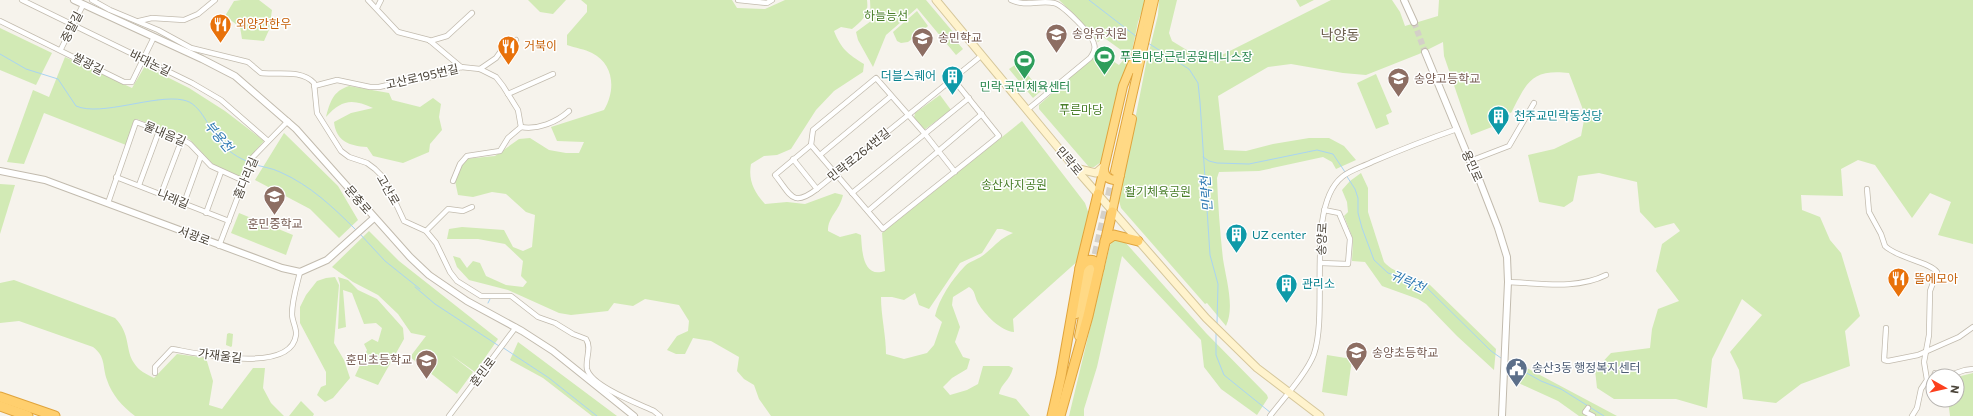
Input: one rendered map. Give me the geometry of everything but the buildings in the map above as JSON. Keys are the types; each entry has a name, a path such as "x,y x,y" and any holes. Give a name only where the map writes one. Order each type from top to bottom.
{"highway":[{"path":"1056,415 1090,267 1105,241 1112,212 1112,171 1151,1"},
{"path":"1065,377 1088,316 1090,267 1098,194 1112,171 1139,90 1139,53"},
{"path":"1105,241 1114,235 1138,241"},
{"path":"0,397 55,416"},
{"path":"0,406 28,416"}],"main road":[{"name":"민락로","path":"936,0 1112,212 1206,318 1256,368 1288,393"},
{"path":"1075,168 1096,173 1112,171"},
{"path":"1288,393 1320,416"}],"street":[{"name":"바대논길","path":"22,0 192,84 221,100 268,141"},
{"name":"문충로","path":"74,0 202,59 235,76 288,121 374,218 429,275 467,301 516,327 553,351 634,416"},
{"path":"92,0 191,48 248,62 261,73 304,75 310,79 314,86"},
{"path":"138,21 152,18 184,20 198,14 215,0"},
{"path":"368,0 377,8 384,19 398,32 408,36 424,38 430,41 461,67"},
{"path":"377,8 381,0"},
{"path":"738,0 768,3 772,0"},
{"path":"1011,0 1029,4 1052,2 1059,5 1086,32 1094,44 1094,50 1090,58 1027,110"},
{"path":"1404,0 1414,22"},
{"name":"중말길","path":"60,50 83,5"},
{"path":"430,41 447,36 472,14"},
{"name":"쌀광길","path":"0,21 124,82 132,82 154,37"},
{"path":"480,69 496,58 501,51 516,40"},
{"name":"용민로","path":"1425,52 1470,161 1479,179 1498,228 1506,257 1508,282 1502,416"},
{"name":"민락로264번길","path":"811,145 775,175 793,197 799,199 805,198 817,189 909,116 981,56"},
{"name":"고산로195번길","path":"314,86 337,80 370,87 383,86 414,79 428,78 461,67 480,69 496,77 518,110 521,127"},
{"path":"508,94 553,74"},
{"path":"954,78 999,136 955,172 883,229 811,145 813,130 876,78 925,134 955,172"},
{"name":"고산로","path":"314,86 317,113 341,151 349,157 367,163 384,178 404,221 426,231 436,243 450,272 462,285 481,296 511,296 538,317 555,323 573,334 586,339 589,345 587,367 588,374 610,391 654,411 660,416"},
{"path":"820,155 891,96"},
{"path":"852,193 969,98"},
{"path":"1470,161 1509,146 1534,103"},
{"path":"453,181 460,164 467,156 500,151 508,138 521,127 532,129 552,122 562,117 569,110"},
{"path":"868,211 982,114"},
{"name":"홈다리길","path":"219,246 253,157 288,121"},
{"name":"물내음길","path":"108,203 136,122 182,139 190,144 211,166 220,172 244,181"},
{"name":"송양로","path":"1270,416 1288,393 1314,353 1318,329 1324,210 1329,196 1336,184 1344,176 1399,150 1457,129"},
{"path":"139,185 159,131"},
{"path":"161,194 182,139"},
{"path":"184,203 201,156"},
{"path":"793,160 817,189"},
{"name":"서광로","path":"0,170 45,180 219,246 282,268 300,272"},
{"path":"206,213 220,172"},
{"name":"나래길","path":"116,177 229,221"},
{"path":"1867,189 1869,212 1882,234 1885,246 1898,256 1932,267 1937,272 1930,291 1929,335 1925,350 1925,371"},
{"path":"426,231 448,209 463,212 472,207"},
{"path":"1321,263 1348,264 1350,239 1339,213 1324,210"},
{"path":"300,272 327,260 363,226 374,218"},
{"name":"가재울길","path":"155,373 155,367 172,349 248,360 283,353 292,343 296,335 292,314 300,272"},
{"path":"1508,282 1571,285 1588,282 1606,275"},
{"name":"훈민로","path":"449,416 516,327"},
{"path":"1886,328 1884,357 1886,361 1913,357 1925,350 1959,337 1973,327"},
{"path":"1912,416 1917,408 1925,384"},
{"path":"1585,412 1593,416"}],"green space":[{"path":"259,0 272,10 269,30 264,41 242,39 240,27 225,16 234,1"},
{"path":"528,0 566,0 553,14 540,12"},
{"name":"송산사지공원","path":"581,0 732,0 737,8 765,9 785,0 867,0 866,13 859,23 852,29 841,27 834,31 842,47 864,64 863,72 834,91 816,110 791,149 777,155 764,156 751,164 750,175 755,190 765,204 787,202 805,204 835,193 843,195 839,206 830,221 828,231 840,237 856,233 861,235 863,255 868,267 872,271 885,271 882,233 1022,121 1085,203 1090,217 1080,259 1013,319 1014,332 999,326 989,317 981,308 974,292 969,287 953,297 952,305 960,327 955,342 963,357 970,359 967,369 952,378 943,387 950,395 967,390 978,384 983,366 1009,366 1013,368 999,394 1016,399 1030,416 771,416 759,399 754,385 744,379 737,371 739,357 711,341 693,338 685,354 676,354 667,350 677,336 688,331 689,321 679,305 645,299 633,306 614,303 608,311 571,315 559,313 508,290 469,280 457,267 453,256 460,258 467,268 473,261 480,263 486,276 506,285 523,287 527,282 521,276 523,261 505,244 478,239 447,239 449,229 462,227 504,230 513,247 523,251 532,247 535,215 526,212 506,194 492,192 473,197 458,195 455,181 464,159 495,156 519,139 530,138 549,150 566,153 579,153 584,142 557,141 551,127 604,110 608,102 611,78 605,64 589,52 567,45 567,35 587,12 587,5","holes":["997,229 1002,229 1013,233 1001,240 984,255 965,266 955,277 947,290 935,316 942,322 934,345 927,353 904,359 886,354 881,297 892,297 904,300 915,293 919,305 929,309 960,263 982,253"]},
{"name":"하늘능선","path":"870,0 926,0 953,32 957,42 963,49 956,55 917,8 886,35 873,67 858,40 856,32 871,21"},
{"name":"푸른마당","path":"1059,0 1146,0 1138,22 1131,56 1114,107 1101,162 1094,167 1089,167 1039,109 1039,105 1099,52 1119,65 1128,55 1103,37 1098,42 1077,17"},
{"name":"활기체육공원","path":"1159,0 1177,0 1169,33 1172,41 1195,55 1204,64 1331,0 1392,0 1400,12 1405,26 1438,16 1439,0 1973,0 1973,244 1938,235 1951,202 1930,193 1912,218 1875,165 1858,160 1841,169 1843,196 1801,195 1802,210 1820,217 1830,240 1841,253 1860,316 1845,331 1850,366 1801,384 1776,403 1743,399 1739,370 1730,352 1762,315 1742,299 1712,359 1707,408 1676,399 1614,399 1597,388 1595,370 1611,353 1650,348 1652,329 1658,309 1679,301 1656,271 1662,244 1680,231 1674,223 1655,228 1640,212 1637,182 1599,173 1578,176 1573,201 1564,207 1539,202 1528,155 1554,149 1581,136 1585,115 1569,73 1556,72 1538,76 1526,86 1511,113 1499,108 1505,122 1471,135 1444,56 1443,42 1419,54 1366,75 1343,73 1291,64 1268,67 1218,96 1224,150 1246,151 1273,144 1309,138 1329,138 1344,146 1356,160 1336,169 1332,162 1323,157 1259,171 1219,172 1217,178 1220,229 1230,302 1229,318 1226,326 1121,208 1119,201 1146,64 1158,15"},
{"path":"1296,0 1314,0 1300,7"},
{"path":"917,11 928,26 908,42 901,43 897,41 893,32"},
{"path":"0,28 52,53 36,85 0,70"},
{"path":"65,57 132,88 145,66 189,88 225,111 264,141 254,152 241,177 214,165 189,139 137,119 126,145 44,113 24,164 7,162 33,90 49,97"},
{"name":"민락 국민체육센터","path":"1018,63 1041,91 1033,98 1009,69"},
{"path":"1376,74 1392,112 1386,115 1389,124 1376,129 1357,83"},
{"path":"349,86 389,93 392,100 420,107 433,98 441,104 439,117 442,130 430,144 429,152 403,163 373,156 367,147 349,144 344,141 337,134 334,122 351,113 373,108 359,103 347,102 331,111 326,117 333,98 339,91"},
{"path":"940,95 951,110 924,130 914,118 915,113"},
{"path":"284,133 338,186 358,220 339,238 310,209 255,180"},
{"path":"1361,173 1368,188 1368,212 1384,262 1400,273 1419,279 1430,285 1496,349 1494,370 1457,336 1426,304 1418,299 1382,286 1365,262 1352,261 1353,239 1344,216 1348,212 1347,202 1342,190 1350,181"},
{"path":"0,184 15,185 0,234"},
{"path":"239,213 293,235 286,255 231,233"},
{"path":"369,231 399,261 498,339 475,372 451,355 473,372 457,394 410,357 426,336 411,333 398,314 378,295 353,282 332,267"},
{"path":"1117,239 1125,242 1206,333 1267,395 1268,398 1257,415 1221,389 1204,367 1201,340 1122,256 1097,367 1084,409 1084,416 1069,416 1110,245"},
{"path":"335,277 339,285 334,343 344,360 350,378 333,398 325,402 317,395 321,387 326,385 326,372 300,323 300,307 306,295 317,281"},
{"path":"338,277 348,280 358,290 377,299 403,328 404,339 378,385 355,376 367,350 364,344 372,339 378,342 382,328 376,323 364,324 352,293 343,290 346,327 338,329 340,284"},
{"path":"14,280 115,318 126,336 129,353 134,363 145,374 154,378 177,354 206,358 213,381 209,405 222,409 253,368 265,368 263,388 271,403 284,416 135,416 122,404 112,391 107,380 102,358 93,347 19,321 0,323 0,283"},
{"path":"227,334 233,334 231,347 226,345"},
{"path":"518,342 617,416 592,416 543,378 510,360"},
{"path":"1327,355 1352,359 1347,396 1322,392"},
{"path":"1512,360 1617,416 1579,416 1558,401 1512,380"},
{"path":"1973,373 1973,416 1950,416 1949,408 1965,408 1965,375"},
{"path":"301,401 314,414 313,416 289,416"}],"waterway":[{"name":"민락천","path":"1089,0 1137,37"},
{"name":"민락천","path":"1148,43 1189,69 1198,83 1210,255 1218,284 1217,323"},
{"name":"부용천","path":"0,54 26,69 58,79 76,106 87,109 99,109 171,99 190,102 205,118 217,138 224,146 237,156 249,162"},
{"name":"귀락천","path":"1203,157 1209,161 1217,163 1249,164 1317,150 1333,154 1345,172"},
{"name":"부용천","path":"253,164 277,171 301,183 330,205 356,230"},
{"name":"귀락천","path":"1346,175 1355,189 1358,198 1358,213 1374,260 1388,273 1424,285 1491,351 1501,358"},
{"name":"부용천","path":"360,234 385,261 420,289"},
{"path":"415,287 435,304 499,346"},
{"name":"부용천","path":"488,303 490,299"},
{"name":"민락천","path":"1216,333 1216,355 1224,375 1271,413"},
{"path":"502,347 549,378 597,416"},
{"name":"귀락천","path":"1507,362 1541,381 1561,389 1604,416"}],"tunnel":[{"path":"1414,22 1425,52"},
{"path":"1093,266 1114,174"}],"place":[{"name":"외양간한우","path":"220,44"},
{"name":"송양유치원","path":"1057,54"},
{"name":"송민학교","path":"922,58"},
{"name":"거북이","path":"508,66"},
{"name":"푸른마당근린공원테니스장","path":"1105,76"},
{"name":"민락 국민체육센터","path":"1025,80"},
{"name":"더블스퀘어","path":"952,96"},
{"name":"송양고등학교","path":"1398,98"},
{"name":"천주교민락동성당","path":"1499,136"},
{"name":"훈민중학교","path":"275,216"},
{"name":"UZ center","path":"1236,254"},
{"name":"뜰에모아","path":"1898,298"},
{"name":"관리소","path":"1286,304"},
{"name":"송양초등학교","path":"1356,372"},
{"name":"훈민초등학교","path":"427,380"},
{"name":"송산3동 행정복지센터","path":"1516,388"}],"district":[{"name":"낙양동","path":"1340,35"}]}
